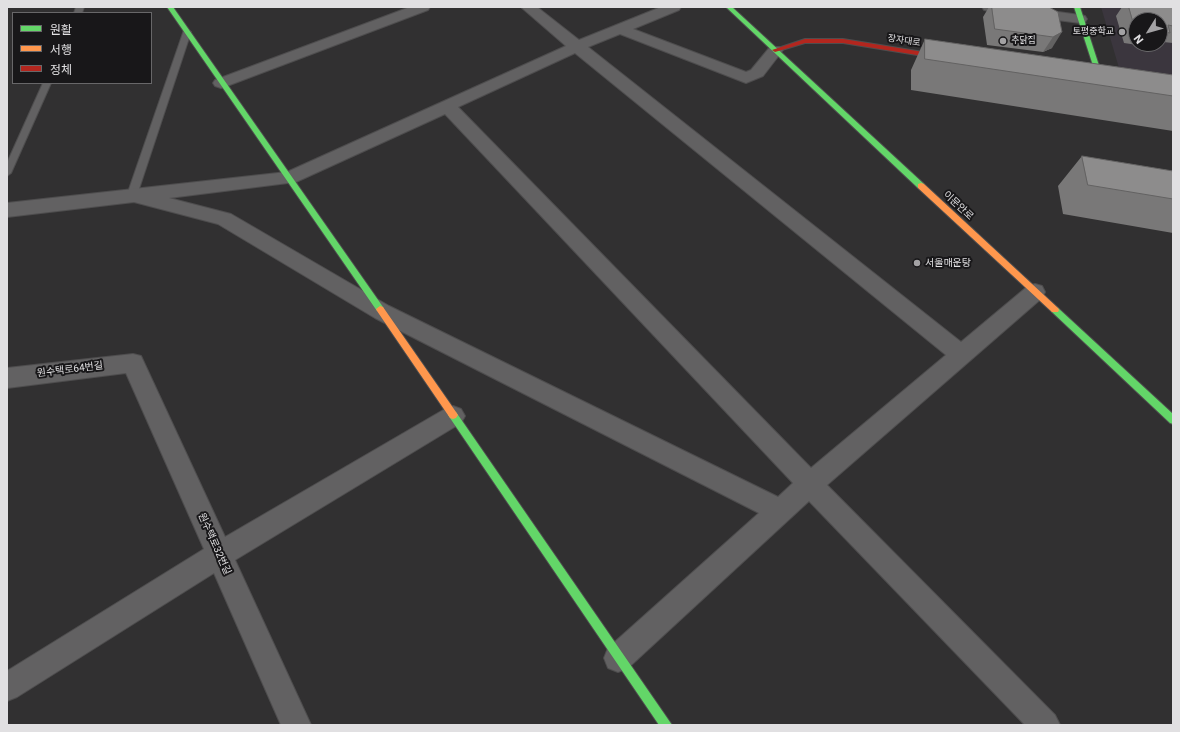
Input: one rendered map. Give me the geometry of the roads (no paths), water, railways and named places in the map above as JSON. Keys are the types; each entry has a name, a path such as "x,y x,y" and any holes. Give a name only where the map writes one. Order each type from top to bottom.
{"street":[{"path":"170,7 221,83 290,178 618,658 666,725"},
{"path":"221,83 423,7"},
{"path":"528,7 961,355"},
{"path":"7,210 290,178 576,47 674,7"},
{"name":"이문안로","path":"729,7 1173,420"},
{"path":"989,7 1079,13 1101,81"},
{"path":"620,29 746,78 757,73 775,50"},
{"name":"장자대로","path":"775,50 805,41 843,41 955,59"},
{"path":"447,106 810,484 1045,725"},
{"path":"132,195 224,219 382,312 781,511"},
{"path":"618,658 810,484 1035,292"},
{"name":"원수택로64번길","path":"7,378 133,362"},
{"name":"원수택로32번길","path":"133,362 296,725"},
{"path":"7,687 219,555 453,416"}],"lane":[{"path":"132,195 187,32"},
{"path":"7,173 47,84"}],"place":[{"name":"토평중학교","path":"1122,32"},
{"name":"추닭집","path":"1003,41"},
{"name":"서울매운탕","path":"917,263"}]}
